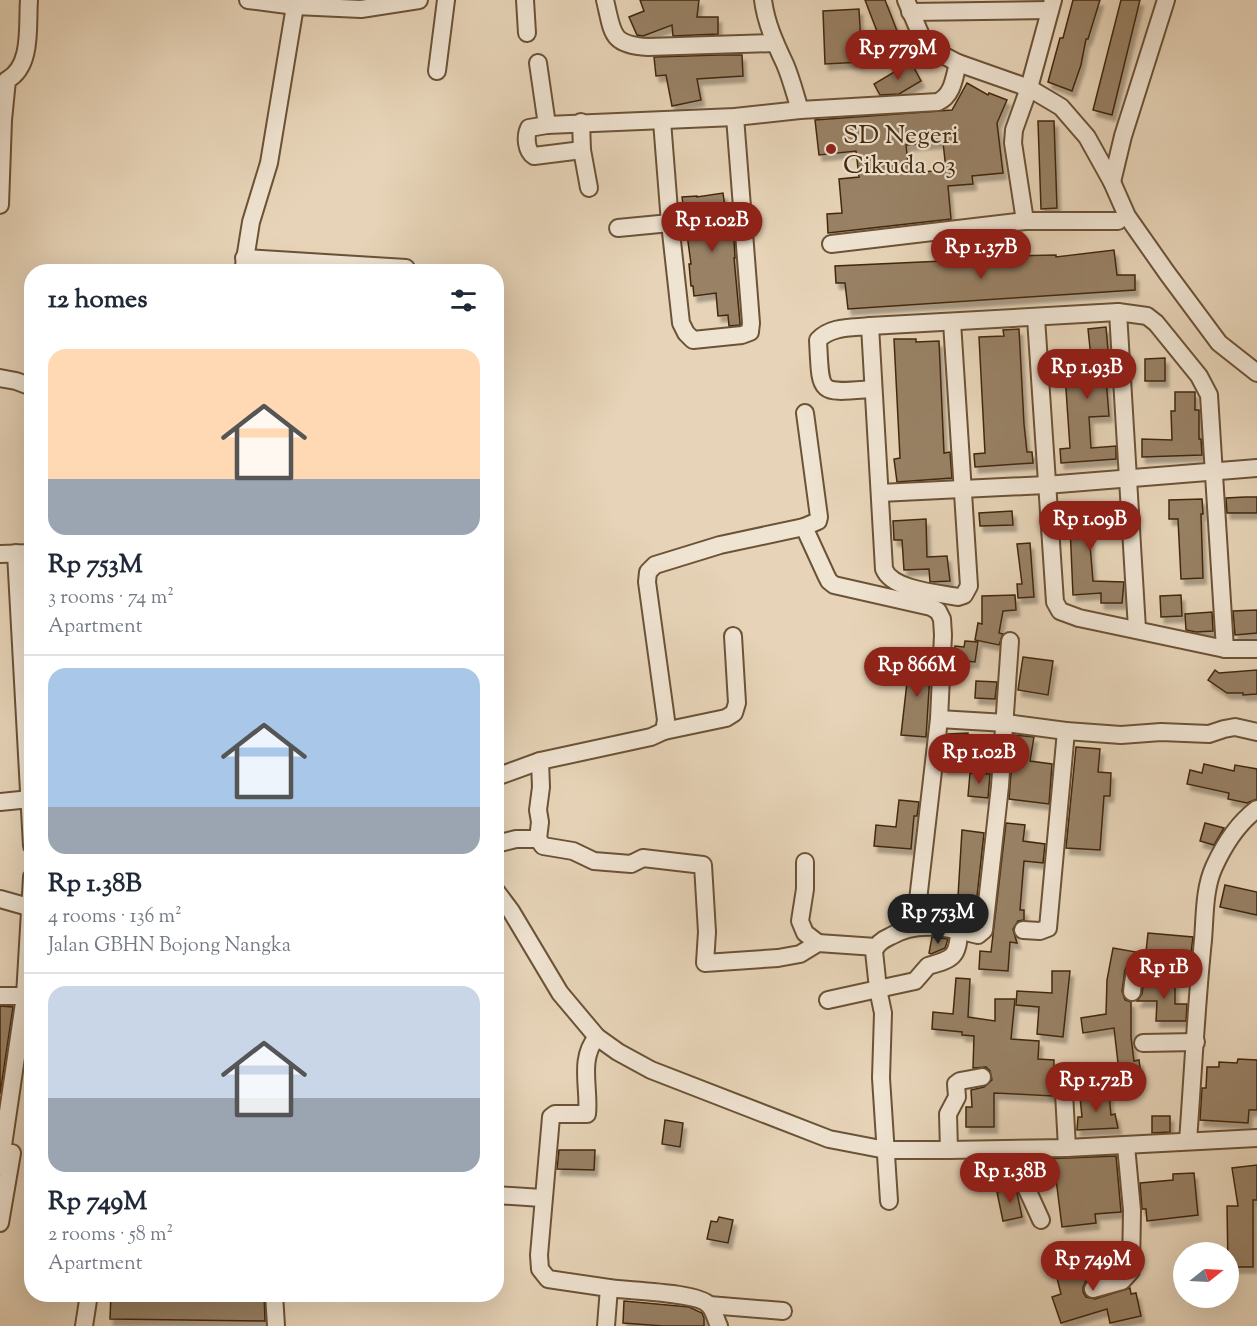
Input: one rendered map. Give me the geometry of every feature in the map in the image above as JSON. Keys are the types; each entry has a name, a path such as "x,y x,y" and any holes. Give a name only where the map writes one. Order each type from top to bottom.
{"street":[{"path":"0,205 7,80 13,77 26,56 29,0"},
{"path":"248,0 361,9 419,0"},
{"path":"437,71 446,0"},
{"path":"525,0 527,33"},
{"path":"605,0 613,30 619,41 628,45 648,47 775,43"},
{"path":"763,0 765,14 800,110"},
{"path":"1112,182 1123,136 1166,0"},
{"path":"243,264 251,222 269,163 295,3"},
{"path":"1025,221 1013,143 1019,114 1029,88 1052,5 908,6 927,45 933,50 958,63 1029,88 1060,107 1073,120 1086,137 1134,225 1219,343 1257,372"},
{"path":"538,63 547,124"},
{"path":"582,150 534,156 528,150 527,132 529,128 547,124 735,117 800,110 938,102 950,93 958,63"},
{"path":"662,121 681,323 693,340 750,332 735,117"},
{"path":"581,122 582,150 589,188"},
{"path":"831,244 1025,221 1118,221"},
{"path":"618,228 670,223"},
{"path":"1118,312 1137,629"},
{"path":"873,389 835,392 825,389 820,381 818,340 823,334 831,330 870,327 1118,312 1147,316 1156,322 1199,376 1209,395 1225,649"},
{"path":"1036,318 1055,602 1060,611 1079,618 1225,649 1257,649"},
{"path":"870,327 884,569 886,575 897,584 958,597 964,595 969,586 952,322"},
{"path":"0,378 24,384"},
{"path":"664,731 666,720 647,582 648,572 655,566 720,545 814,525 819,517 805,413"},
{"path":"880,493 1046,485 1257,468"},
{"path":"804,527 826,575 834,585 931,607 938,611 942,619 939,719 915,926"},
{"path":"20,553 24,651"},
{"path":"504,774 540,761 726,718 734,713 737,703 733,636"},
{"path":"805,862 805,890 800,921 805,933 818,943 876,947 899,931 915,926 978,935 984,930 1006,723 1010,641"},
{"path":"939,719 1006,723 1121,735 1161,732 1209,734 1235,727 1257,732"},
{"path":"1023,930 1040,932 1048,928 1066,731"},
{"path":"540,761 538,839 543,846 573,851 594,861 631,864 643,858 704,865 707,932 705,963 778,958 800,954 818,943"},
{"path":"0,802 24,800"},
{"path":"1188,1141 1199,977 1208,891 1214,868 1233,833 1257,809"},
{"path":"504,842 516,839 538,839"},
{"path":"0,899 24,906"},
{"path":"504,902 560,993 597,1037 618,1052 651,1070 829,1139 886,1150 949,1150 1126,1146 1257,1138"},
{"path":"828,1000 911,983 919,979 928,966 943,963 952,958 957,947 959,931"},
{"path":"876,947 874,957 883,1012 881,1078 889,1201"},
{"path":"1132,992 1136,971 1139,966 1148,962 1158,962 1199,977"},
{"path":"0,996 24,996"},
{"path":"0,1166 24,1003"},
{"path":"597,1037 589,1047 586,1062 587,1114 555,1114 551,1117 539,1260 543,1275 553,1281 686,1296 702,1300 710,1305 783,1311"},
{"path":"1143,1043 1196,1042"},
{"path":"0,1223 2,1195 24,1074"},
{"path":"949,1150 948,1114 950,1107 957,1100 956,1084 960,1081 982,1077"},
{"path":"1067,1148 1064,1093 1067,1086 1071,1084 1088,1082"},
{"path":"1093,1289 1122,1281 1131,1271 1132,1210 1126,1146"},
{"path":"1031,1149 1032,1168 1026,1187 1041,1220"},
{"path":"504,1196 543,1198"},
{"path":"606,1326 609,1288"},
{"path":"84,1326 88,1302"},
{"path":"274,1302 276,1326"},
{"path":"710,1305 719,1326"}],"building":[{"path":"640,0 699,0 697,17 718,17 718,34 673,36 672,25 643,36 637,35 629,17 644,11"},
{"path":"865,0 885,0 908,59 888,60"},
{"path":"1073,0 1100,0 1088,39 1086,39 1081,65 1072,91 1048,82"},
{"path":"1121,0 1140,0 1112,115 1093,110"},
{"path":"859,9 862,62 825,64 823,11"},
{"path":"742,55 743,76 697,79 701,100 672,106 666,75 656,76 654,57"},
{"path":"911,62 921,81 899,94 880,95 874,84"},
{"path":"967,83 988,95 989,93 1007,100 997,123 1003,173 972,176 973,184 948,186 951,219 828,233 827,214 842,213 839,179 859,177 856,151 819,155 815,120 952,110","holes":["943,142 946,170 909,173 906,145"]},
{"path":"1038,121 1054,121 1057,208 1041,209"},
{"path":"723,193 729,236 733,236 734,240 740,323 740,325 729,326 728,315 718,316 716,293 694,296 682,197"},
{"path":"1114,250 1117,275 1135,275 1135,290 848,309 845,283 836,283 835,266 1008,258 1008,256 1056,255 1056,257"},
{"path":"1106,327 1109,362 1107,362 1108,378 1106,378 1109,416 1089,417 1091,448 1116,446 1116,459 1061,463 1060,449 1070,448 1064,360 1091,358 1088,329"},
{"path":"1019,329 1024,424 1027,452 1032,452 1033,463 975,467 974,454 985,453 979,337 1004,336 1003,330"},
{"path":"894,339 916,339 916,342 939,341 944,453 950,452 952,478 897,482 894,459 900,458"},
{"path":"1165,358 1165,381 1145,381 1145,359"},
{"path":"1175,392 1195,392 1195,410 1199,410 1199,439 1201,439 1202,455 1142,457 1142,439 1172,440 1171,411 1175,411"},
{"path":"1257,497 1257,513 1227,513 1226,498"},
{"path":"1202,499 1203,578 1181,579 1178,519 1169,519 1169,500"},
{"path":"1119,504 1120,519 1088,521 1093,581 1124,582 1122,603 1101,603 1101,593 1073,595 1070,526 1064,526 1062,508"},
{"path":"1012,511 1013,525 980,526 979,513"},
{"path":"926,519 927,557 947,556 950,581 930,582 929,569 904,570 902,540 894,540 893,521"},
{"path":"1030,543 1034,597 1018,598 1017,584 1022,584 1017,544"},
{"path":"1015,595 1016,610 1003,611 999,633 1003,634 999,645 975,640 978,623 982,624 982,596"},
{"path":"1181,595 1182,616 1161,617 1160,596"},
{"path":"1257,610 1257,633 1235,635 1233,611"},
{"path":"1212,612 1213,631 1186,630 1185,614"},
{"path":"965,641 978,642 975,662 953,660 955,646 964,647"},
{"path":"910,656 931,658 926,737 901,735"},
{"path":"1023,657 1053,661 1048,695 1018,690"},
{"path":"1215,670 1219,673 1257,670 1257,694 1227,693 1208,680"},
{"path":"976,681 997,682 995,699 975,698"},
{"path":"968,733 966,768 944,768 948,734"},
{"path":"1014,735 1034,737 1030,761 1052,764 1049,804 1009,799"},
{"path":"1076,747 1100,749 1098,772 1111,773 1110,796 1104,796 1100,850 1066,848"},
{"path":"1204,764 1234,771 1235,765 1257,769 1257,799 1247,803 1228,799 1229,793 1187,784 1190,770 1202,773"},
{"path":"970,773 990,774 988,798 968,796"},
{"path":"899,800 919,802 917,816 914,816 911,849 874,846 876,825 896,827"},
{"path":"1006,823 1025,825 1023,841 1045,844 1043,863 1024,861 1020,910 1024,910 1024,920 1018,921 1013,929 1017,943 1010,942 1008,971 979,969 980,951 991,952"},
{"path":"1205,823 1224,828 1214,845 1200,841"},
{"path":"962,830 984,833 975,914 957,913"},
{"path":"1225,885 1257,892 1257,915 1220,907"},
{"path":"1148,933 1193,937 1190,960 1160,952 1146,952"},
{"path":"932,937 948,939 945,948 931,954 929,953"},
{"path":"1113,948 1136,952 1125,970 1122,991 1125,1000 1131,1002 1134,1061 1139,1060 1141,1074 1116,1077 1114,1063 1118,1063 1114,1028 1083,1033 1081,1018 1106,1014 1107,980"},
{"path":"1052,971 1070,971 1063,1037 1037,1034 1039,1007 1016,1005 1017,991 1052,993"},
{"path":"956,978 970,979 968,1017 995,1021 995,999 1015,999 1011,1039 1039,1041 1038,1059 1054,1060 1053,1096 994,1093 994,1127 966,1127 966,1107 972,1107 971,1090 984,1087 992,1080 990,1071 986,1067 973,1068 974,1036 962,1035 962,1032 932,1029 933,1012 953,1014"},
{"path":"1144,980 1175,981 1175,1004 1187,1004 1186,1021 1156,1021 1157,1001 1137,1001 1142,994"},
{"path":"0,1006 13,1007 0,1094"},
{"path":"1238,1059 1257,1060 1257,1110 1249,1110 1248,1123 1200,1120 1202,1088 1206,1088 1207,1067 1219,1067 1219,1062 1237,1063"},
{"path":"1109,1094 1111,1115 1115,1114 1118,1128 1077,1130 1078,1117 1082,1117 1080,1097"},
{"path":"1152,1116 1170,1116 1170,1132 1152,1133"},
{"path":"665,1120 683,1123 680,1147 662,1144"},
{"path":"559,1150 595,1150 594,1170 557,1169"},
{"path":"1116,1156 1121,1212 1095,1214 1096,1223 1062,1227 1056,1179 1039,1181 1042,1159"},
{"path":"1257,1165 1257,1200 1253,1200 1253,1267 1239,1267 1239,1242 1228,1242 1227,1206 1238,1206 1232,1168"},
{"path":"1194,1173 1198,1215 1147,1221 1146,1209 1142,1209 1140,1183 1173,1180 1173,1174"},
{"path":"1016,1188 1022,1217 1003,1221 997,1192"},
{"path":"719,1217 733,1220 728,1243 707,1239 711,1221 717,1222"},
{"path":"1119,1250 1121,1267 1116,1272 1086,1281 1083,1292 1086,1297 1095,1299 1130,1288 1131,1294 1136,1293 1141,1316 1110,1323 1107,1309 1061,1323 1052,1297 1061,1294 1055,1270 1096,1260 1095,1257"},
{"path":"624,1301 689,1307 702,1313 704,1326 623,1323"},
{"path":"111,1302 264,1302 265,1321 110,1319"}],"place":[{"name":"SD Negeri Cikuda 03","path":"831,149"}]}
